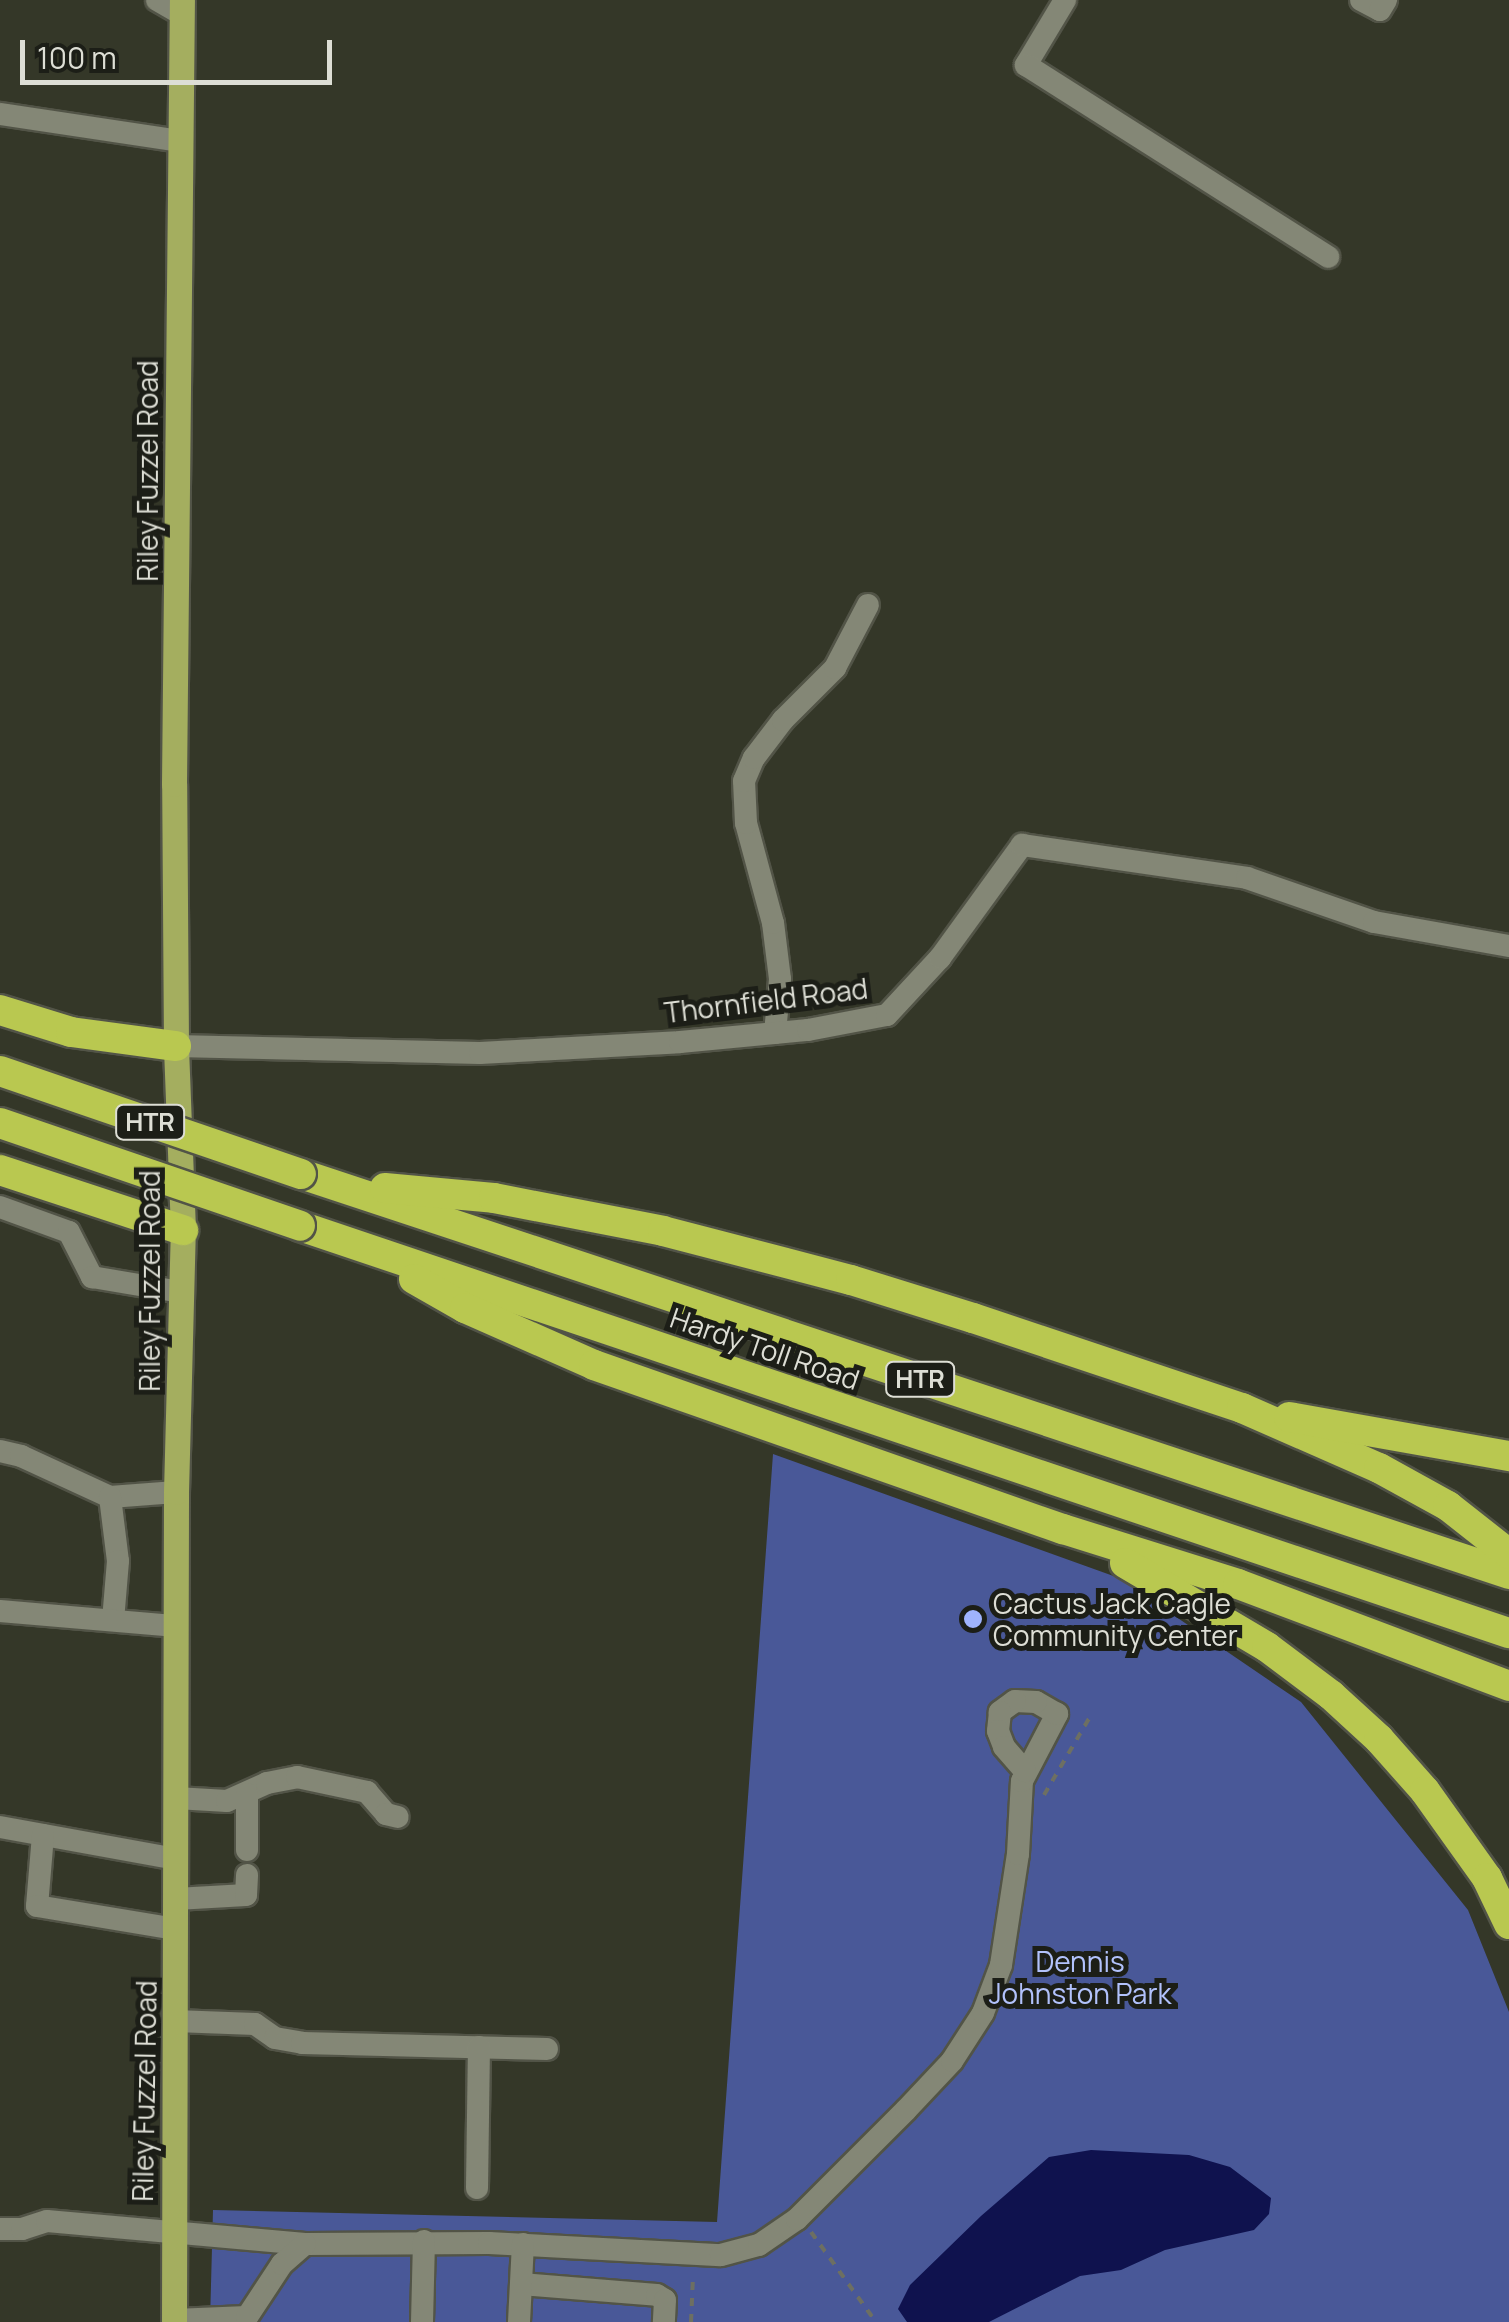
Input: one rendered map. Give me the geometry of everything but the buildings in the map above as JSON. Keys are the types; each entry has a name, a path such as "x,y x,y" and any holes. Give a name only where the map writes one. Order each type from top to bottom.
{"highway":[{"path":"0,1010 71,1032 176,1046"},
{"name":"Hardy Toll Road","path":"0,1071 1509,1574"},
{"name":"Hardy Toll Road","path":"0,1123 1509,1633"},
{"path":"0,1170 183,1230"},
{"path":"332,1183 494,1198 663,1231 851,1280 973,1318 1242,1408 1378,1468 1448,1506 1509,1554"},
{"path":"356,1244 465,1308 594,1365 1062,1529 1238,1584 1509,1686"},
{"path":"1242,1408 1509,1456"},
{"path":"1062,1529 1217,1613 1331,1694 1379,1738 1456,1834 1486,1878 1509,1924"}],"main road":[{"name":"Riley Fuzzel Road","path":"174,2321 176,1492 183,1230 176,1046 182,7"}],"street":[{"path":"157,0 182,7"},
{"path":"1065,0 1026,65 1328,256"},
{"path":"1361,0 1380,10 1386,0"},
{"path":"0,114 180,141"},
{"path":"775,1033 778,960 746,823 744,781 754,758 782,720 836,668 868,605"},
{"name":"Thornfield Road","path":"176,1046 480,1052 775,1033 887,1015 940,958 1022,845 1247,878 1374,922 1509,946"},
{"path":"0,1207 68,1232 92,1276 181,1292"},
{"path":"0,1451 20,1456 110,1497 176,1492"},
{"path":"110,1497 118,1561 113,1620"},
{"path":"0,1611 176,1626"},
{"path":"0,2229 22,2229 48,2221 305,2244 424,2241 721,2255 759,2245 797,2218 952,2061 983,2013 1001,1964 1025,1772"},
{"path":"176,1798 227,1800 267,1782 298,1777 367,1792 386,1814 398,1817"},
{"path":"247,1794 247,1850"},
{"path":"0,1827 176,1859"},
{"path":"43,1835 37,1906 176,1930"},
{"path":"176,1899 246,1895 246,1875"},
{"path":"175,2021 255,2024 275,2038 302,2044 547,2049"},
{"path":"477,2188 479,2047"},
{"path":"422,2322 424,2241"},
{"path":"174,2321 247,2317 282,2264 305,2244"},
{"path":"520,2322 523,2244"},
{"path":"521,2284 657,2295 665,2300 664,2322"}],"path":[{"path":"1042,1802 1090,1717"},
{"path":"799,2236 807,2228 876,2322"},
{"path":"691,2322 694,2263"}],"green space":[{"name":"Dennis Johnston Park","path":"773,1454 1119,1578 1301,1702 1468,1910 1509,2012 1509,2322 210,2322 213,2210 717,2222"}],"shaded area":[{"path":"1091,2150 1189,2155 1230,2167 1271,2198 1269,2214 1254,2230 1165,2250 1121,2270 1080,2276 989,2322 907,2322 898,2309 910,2285 981,2216 1049,2157"}],"place":[{"name":"Cactus Jack Cagle Community Center","path":"973,1619"}]}
